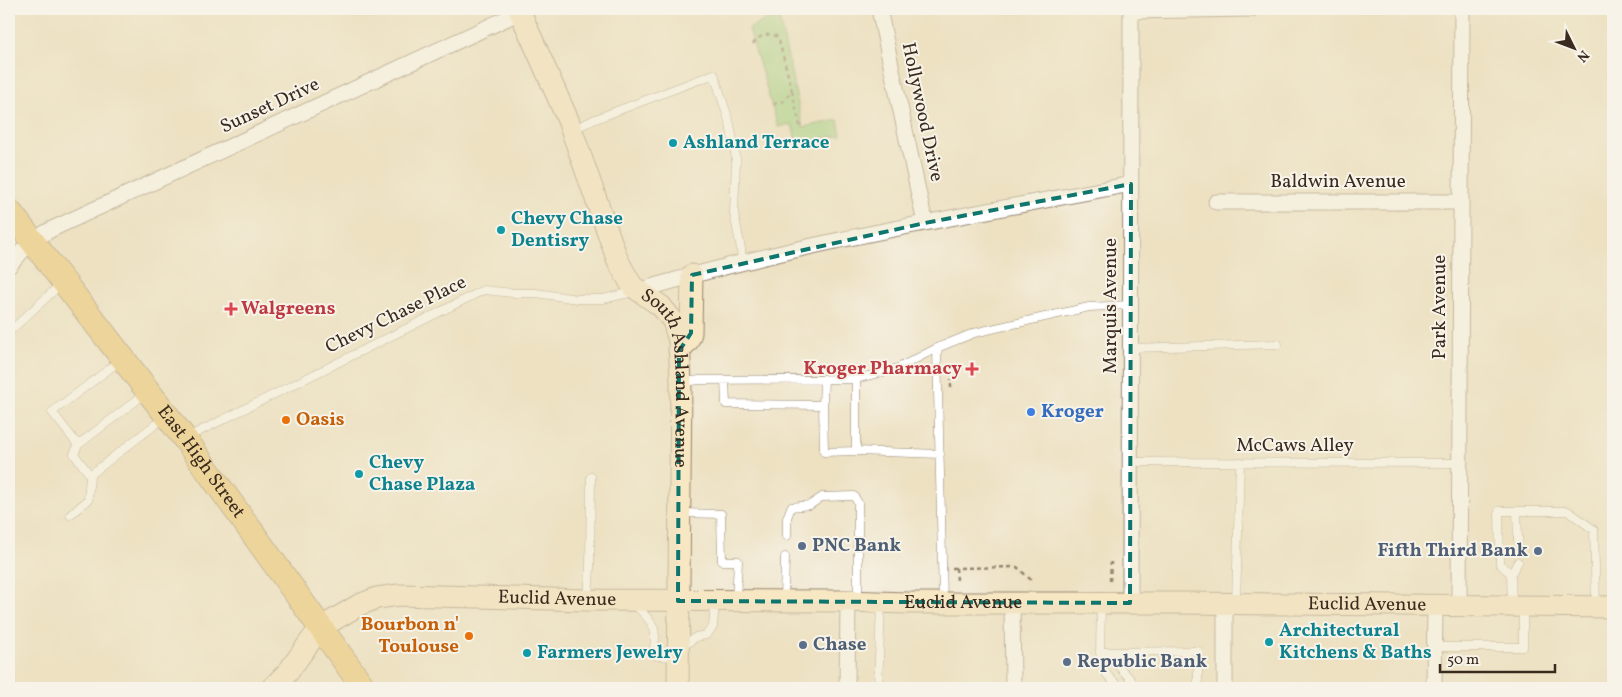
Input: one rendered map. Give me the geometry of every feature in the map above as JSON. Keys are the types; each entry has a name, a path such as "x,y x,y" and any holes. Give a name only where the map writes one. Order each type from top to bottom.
{"main road":[{"name":"South Ashland Avenue","path":"523,10 572,130 618,261 627,279 638,291 653,299 668,314 676,328 681,382 678,688"},
{"name":"East High Street","path":"9,211 167,416 364,688"},
{"path":"679,351 688,342 691,333 692,275"},
{"name":"Euclid Avenue","path":"320,628 359,605 377,598 399,595 678,601 1230,603 1605,607"},
{"path":"272,688 288,672 320,628"}],"street":[{"name":"Hollywood Drive","path":"879,9 925,223"},
{"path":"1131,10 1251,9"},
{"name":"Park Avenue","path":"1459,605 1462,9"},
{"name":"Sunset Drive","path":"9,266 31,241 52,229 523,10"},
{"name":"Marquis Avenue","path":"1130,603 1131,10"},
{"path":"638,291 742,263 925,223 1131,184"},
{"name":"Baldwin Avenue","path":"1216,202 1460,202"},
{"path":"847,688 853,601"},
{"path":"1012,603 1013,688"},
{"path":"1225,688 1230,603"},
{"path":"1434,688 1435,606"}],"lane":[{"path":"572,130 593,120 714,74 730,124 736,159 734,213 742,263"},
{"path":"9,332 63,282"},
{"name":"Chevy Chase Place","path":"184,439 484,290 536,293 577,299 603,299 638,291"},
{"path":"681,382 700,380 856,379 898,368 937,348 974,333 1089,307 1131,304"},
{"path":"1131,348 1278,344"},
{"path":"937,348 943,603"},
{"path":"78,445 52,412 122,359"},
{"path":"824,379 824,452 856,451 940,454"},
{"path":"856,379 856,451"},
{"path":"725,380 726,404 823,405"},
{"path":"70,515 88,500 90,475 74,454 78,445 148,392"},
{"path":"90,475 167,416"},
{"name":"McCaws Alley","path":"1131,462 1459,463"},
{"path":"1230,603 1240,462"},
{"path":"588,600 592,477"},
{"path":"787,536 787,518 792,507 810,505 822,497 854,496 858,504 857,579 853,601"},
{"path":"1517,510 1518,540"},
{"path":"1434,647 1523,647 1518,606 1511,574 1500,564 1499,511 1568,511 1594,530 1605,607"},
{"path":"630,600 646,616 654,628 653,648 657,656 678,653 696,637 706,635 714,626 726,601 738,561 722,561 721,514 680,512"},
{"path":"784,601 785,557"},
{"path":"1511,574 1518,562"},
{"path":"878,688 881,602"},
{"path":"1101,603 1101,666 1107,676 1121,688"},
{"path":"1100,652 1198,651 1198,688"},
{"path":"1100,652 1112,660 1137,688"}],"path":[{"path":"753,44 764,35 774,35 778,38 800,126"},
{"path":"771,105 784,101 792,91"},
{"path":"1109,562 1111,562 1110,581"},
{"path":"951,568 1017,567 1031,580"},
{"path":"956,568 957,580"}],"highlighted area":[{"path":"1131,184 1130,603 678,601 679,351 691,333 692,275 925,223"}],"green space":[{"path":"778,13 803,127 838,120 841,135 797,144 792,124 778,127 749,29"}],"place":[{"name":"Ashland Terrace","path":"673,143"},
{"name":"Chevy Chase Dentisry","path":"501,230"},
{"name":"Walgreens","path":"231,309"},
{"name":"Kroger Pharmacy","path":"972,369"},
{"name":"Kroger","path":"1031,412"},
{"name":"Oasis","path":"286,420"},
{"name":"Chevy Chase Plaza","path":"359,474"},
{"name":"PNC Bank","path":"802,546"},
{"name":"Fifth Third Bank","path":"1538,551"},
{"name":"Bourbon n' Toulouse","path":"469,636"},
{"name":"Architectural Kitchens & Baths","path":"1269,642"},
{"name":"Chase","path":"803,645"},
{"name":"Farmers Jewelry","path":"527,653"},
{"name":"Republic Bank","path":"1067,662"}]}
